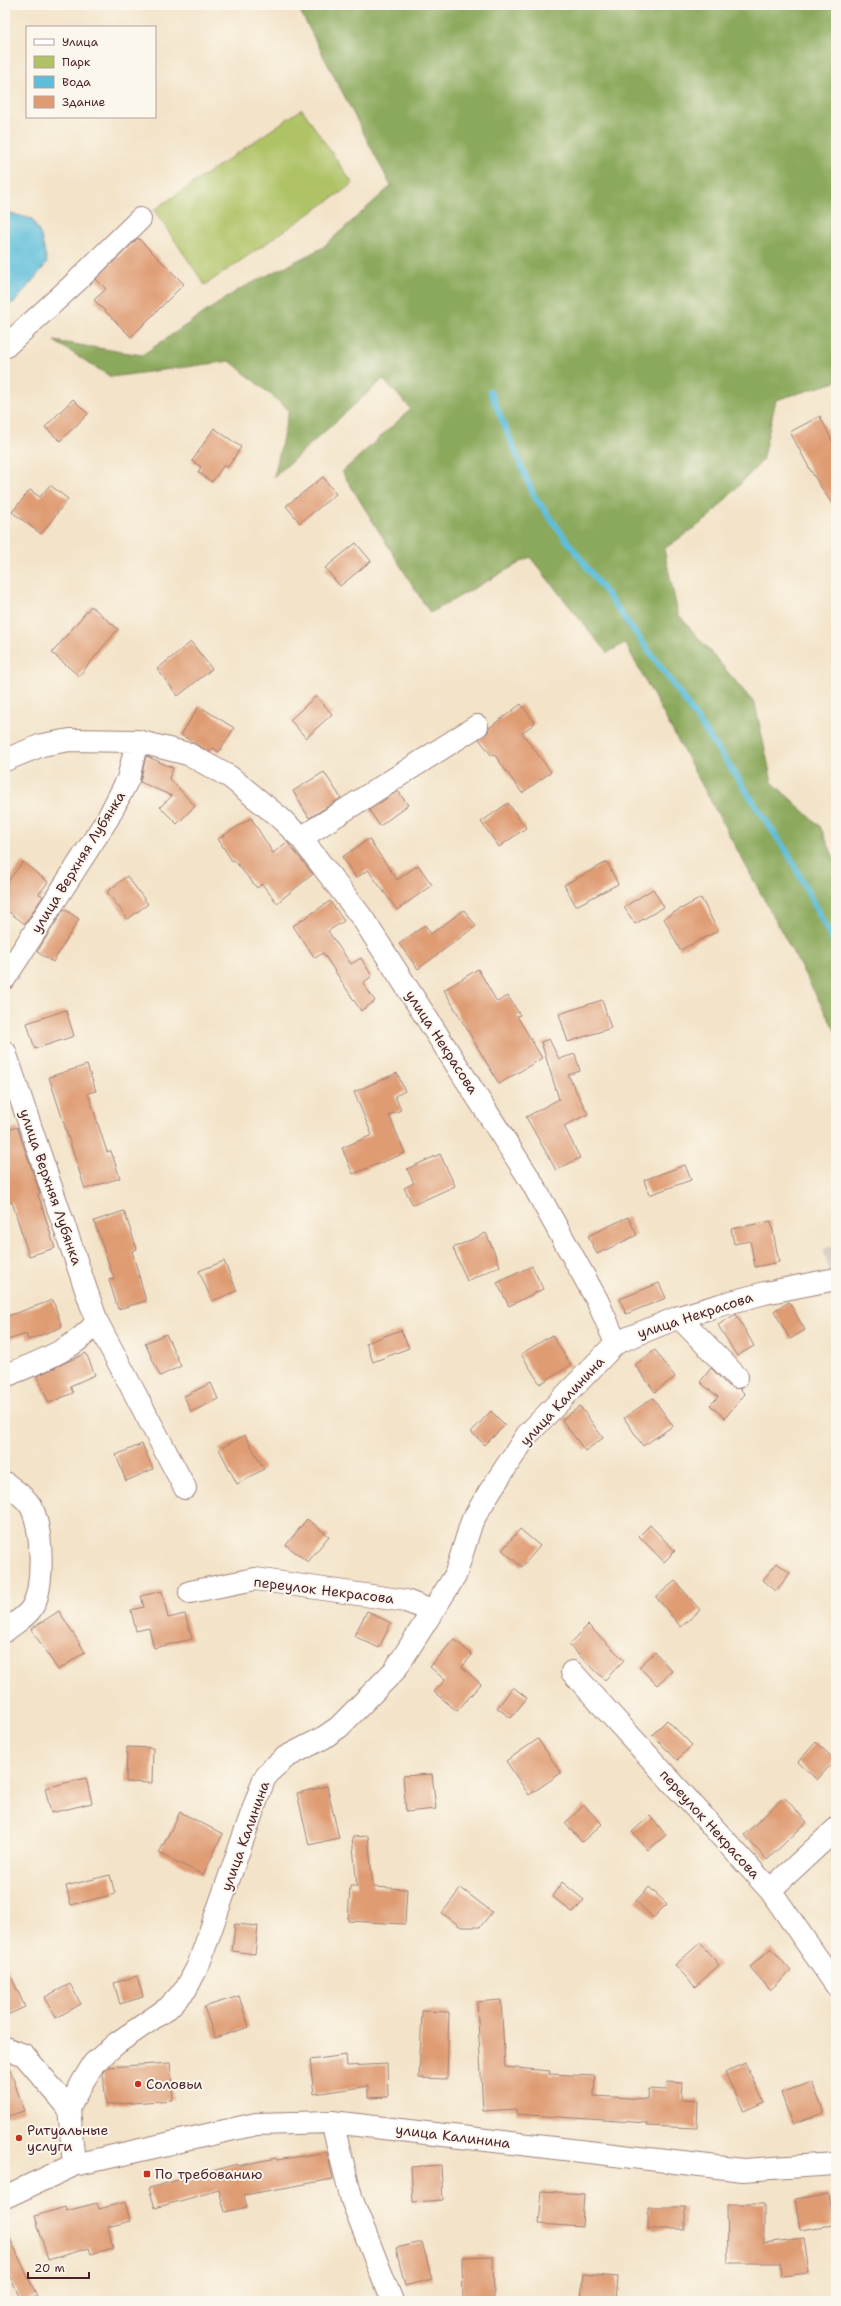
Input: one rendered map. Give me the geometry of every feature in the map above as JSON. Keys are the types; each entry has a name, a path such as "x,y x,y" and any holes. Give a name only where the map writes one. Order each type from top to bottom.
{"street":[{"path":"5,347 77,281 140,219"},
{"path":"301,838 477,726"},
{"name":"улица Некрасова","path":"5,760 42,745 70,740 137,741 188,754 230,777 279,817 301,838 363,919 531,1181 597,1300 616,1343 680,1317 765,1293 836,1279"},
{"name":"улица Верхняя Лубянка","path":"5,978 108,818 128,779 137,741"},
{"name":"улица Верхняя Лубянка","path":"5,1052 97,1322 185,1488"},
{"path":"680,1317 737,1377"},
{"path":"5,1376 71,1346 86,1335 97,1322"},
{"name":"улица Калинина","path":"69,2108 82,2082 94,2063 117,2043 168,2008 186,1989 198,1966 264,1779 273,1768 286,1757 323,1738 339,1727 395,1670 455,1576 472,1522 490,1491 528,1435 616,1343"},
{"path":"5,1484 22,1496 30,1506 39,1532 37,1596 31,1610 5,1631"},
{"name":"переулок Некрасова","path":"190,1592 255,1579 406,1601 432,1611"},
{"name":"переулок Некрасова","path":"572,1672 770,1890 836,1985"},
{"path":"770,1890 836,1829"},
{"path":"5,2048 24,2055 69,2108 74,2165"},
{"path":"332,2122 352,2200 392,2301"},
{"name":"улица Калинина","path":"5,2197 74,2165 256,2124 332,2122 743,2170 831,2162"}],"shaded area":[{"path":"836,1245 836,1271 830,1273 823,1249"}],"green space":[{"path":"297,5 836,5 836,382 776,400 762,461 707,519 664,549 678,614 755,704 772,782 820,826 836,862 836,1032 625,643 607,653 530,557 430,613 342,472 411,409 383,379 274,477 289,410 230,361 111,377 54,341 142,355 238,290 322,248 391,186"},
{"path":"302,109 353,184 205,285 154,210"}],"water":[{"path":"5,212 32,219 41,236 47,263 15,302 5,305"}],"building":[{"path":"138,238 184,284 131,337 94,300 106,289 96,279"},
{"path":"73,399 88,414 60,441 45,427"},
{"path":"820,416 836,449 836,510 812,473 790,432"},
{"path":"214,428 241,447 228,467 224,465 212,482 198,472 201,467 192,461"},
{"path":"323,477 336,494 300,523 286,506"},
{"path":"50,485 68,499 41,534 12,512 30,490 40,497"},
{"path":"356,543 371,561 340,586 325,568"},
{"path":"91,606 118,629 79,676 52,653"},
{"path":"191,642 212,669 178,696 157,669"},
{"path":"316,696 332,714 306,738 290,720"},
{"path":"521,704 535,723 522,733 551,772 522,793 494,754 492,756 479,739 488,732 489,728"},
{"path":"199,706 234,728 219,752 213,748 210,752 181,735"},
{"path":"146,756 173,768 169,778 195,806 177,824 160,807 172,796 140,782"},
{"path":"324,772 341,798 309,818 293,791"},
{"path":"398,791 408,805 380,826 369,810"},
{"path":"508,803 526,828 499,847 481,822"},
{"path":"251,818 273,853 287,842 313,874 277,903 262,884 257,888 234,860 232,861 218,839"},
{"path":"369,839 397,880 418,865 432,885 397,910 368,870 356,878 342,857"},
{"path":"23,862 48,882 39,894 43,896 25,924 5,909 5,885"},
{"path":"607,862 618,884 576,906 564,885"},
{"path":"127,876 148,904 128,919 107,892"},
{"path":"653,889 664,907 635,924 624,907"},
{"path":"701,898 718,931 680,950 664,918"},
{"path":"330,901 344,921 328,931 351,964 361,958 372,976 363,983 375,1001 361,1011 323,953 315,958 293,926"},
{"path":"64,909 79,919 53,962 37,952"},
{"path":"464,910 476,926 418,969 399,944 425,925 431,934"},
{"path":"478,969 497,1002 508,996 520,1015 517,1016 542,1058 499,1084 444,990"},
{"path":"602,1000 611,1028 568,1042 559,1014"},
{"path":"66,1010 74,1036 35,1049 27,1023"},
{"path":"549,1039 559,1059 575,1054 580,1071 568,1075 588,1114 564,1126 580,1158 556,1170 526,1117 559,1099 541,1042"},
{"path":"87,1065 96,1091 88,1093 107,1152 111,1151 120,1178 85,1189 49,1077"},
{"path":"397,1073 405,1091 395,1096 401,1110 389,1115 405,1153 353,1174 342,1148 372,1135 354,1092"},
{"path":"17,1127 40,1193 38,1194 55,1248 29,1256 12,1202 5,1204 5,1131"},
{"path":"440,1154 455,1186 413,1205 404,1188 414,1183 407,1169"},
{"path":"685,1165 691,1180 649,1195 644,1180"},
{"path":"124,1211 137,1249 132,1251 146,1301 118,1309 109,1280 114,1279 94,1221"},
{"path":"628,1217 637,1235 597,1254 588,1236"},
{"path":"771,1221 779,1262 755,1267 750,1241 734,1244 731,1229"},
{"path":"486,1233 500,1266 467,1281 453,1248"},
{"path":"224,1261 237,1291 212,1301 199,1271"},
{"path":"532,1266 543,1289 509,1306 497,1283"},
{"path":"659,1283 666,1298 626,1314 620,1299"},
{"path":"53,1300 62,1327 28,1340 26,1334 5,1341 5,1317"},
{"path":"789,1302 805,1330 790,1339 774,1311"},
{"path":"736,1314 754,1346 737,1356 718,1325"},
{"path":"401,1330 409,1348 373,1362 366,1343"},
{"path":"166,1334 181,1366 160,1376 145,1343"},
{"path":"552,1335 571,1365 540,1384 521,1354"},
{"path":"655,1350 675,1377 655,1392 635,1365"},
{"path":"86,1353 95,1375 70,1386 73,1393 49,1403 37,1376"},
{"path":"711,1368 728,1386 740,1389 745,1394 725,1418 710,1405 718,1397 700,1382"},
{"path":"211,1383 218,1399 191,1412 184,1396"},
{"path":"653,1398 673,1426 643,1446 624,1418"},
{"path":"580,1406 603,1438 585,1451 562,1420"},
{"path":"491,1411 505,1425 485,1445 471,1432"},
{"path":"245,1435 264,1469 237,1484 219,1449"},
{"path":"142,1444 153,1469 126,1481 116,1455"},
{"path":"307,1519 329,1536 308,1562 286,1545"},
{"path":"650,1525 675,1551 664,1562 639,1536"},
{"path":"520,1529 540,1546 522,1567 502,1550"},
{"path":"777,1563 790,1573 776,1591 763,1580"},
{"path":"675,1581 700,1610 681,1627 656,1597"},
{"path":"162,1591 168,1618 185,1614 192,1639 154,1648 149,1628 136,1631 131,1610 144,1607 141,1596"},
{"path":"59,1611 85,1652 58,1670 31,1629"},
{"path":"367,1611 391,1623 379,1648 354,1636"},
{"path":"588,1625 624,1660 605,1680 569,1645"},
{"path":"454,1639 472,1655 462,1667 481,1684 457,1711 434,1692 445,1680 430,1667"},
{"path":"655,1652 672,1671 657,1685 639,1667"},
{"path":"513,1687 527,1698 511,1718 497,1708"},
{"path":"667,1720 692,1745 677,1760 652,1735"},
{"path":"538,1739 561,1773 529,1795 506,1761"},
{"path":"816,1742 835,1760 817,1780 798,1762"},
{"path":"127,1747 153,1748 152,1783 126,1782"},
{"path":"432,1774 436,1809 406,1812 403,1776"},
{"path":"86,1778 92,1803 51,1813 45,1788"},
{"path":"327,1786 339,1838 309,1845 297,1793"},
{"path":"784,1797 807,1822 767,1860 744,1835"},
{"path":"584,1805 602,1824 582,1842 565,1823"},
{"path":"180,1812 223,1834 203,1875 159,1853"},
{"path":"650,1816 666,1835 648,1850 632,1832"},
{"path":"368,1836 373,1887 407,1889 405,1924 348,1921 350,1886 357,1886 352,1837"},
{"path":"110,1875 115,1894 71,1905 66,1886"},
{"path":"562,1882 584,1900 573,1913 552,1896"},
{"path":"649,1887 667,1904 653,1918 636,1901"},
{"path":"461,1888 492,1912 480,1927 461,1927 442,1913"},
{"path":"235,1924 258,1926 255,1954 232,1951"},
{"path":"700,1943 719,1965 695,1987 675,1965"},
{"path":"771,1948 791,1971 770,1990 750,1967"},
{"path":"5,1963 25,2007 5,2016"},
{"path":"137,1976 143,1997 120,2004 114,1983"},
{"path":"70,1984 81,2004 56,2018 45,1997"},
{"path":"239,1996 249,2027 215,2038 204,2007"},
{"path":"501,2000 505,2067 550,2071 549,2074 595,2076 594,2096 648,2099 649,2089 666,2090 667,2082 683,2083 682,2099 698,2100 697,2128 647,2126 647,2123 516,2114 516,2109 483,2111 477,2002"},
{"path":"422,2011 449,2012 447,2079 419,2078"},
{"path":"346,2055 347,2066 387,2064 388,2097 368,2098 368,2086 314,2094 310,2060"},
{"path":"8,2063 24,2111 5,2117 5,2064"},
{"name":"Соловьи","path":"170,2063 173,2100 106,2105 103,2072 108,2067"},
{"path":"745,2063 764,2102 744,2111 725,2073"},
{"path":"812,2082 824,2113 792,2124 781,2093"},
{"path":"327,2152 333,2179 244,2195 247,2207 225,2212 219,2190 155,2208 149,2188 237,2164 237,2166 276,2158 277,2160"},
{"path":"441,2165 443,2200 413,2202 411,2167"},
{"path":"542,2191 584,2194 582,2227 539,2224"},
{"path":"828,2194 833,2225 800,2230 795,2199"},
{"path":"125,2202 130,2221 108,2227 113,2248 91,2254 89,2248 48,2260 35,2216 65,2207 66,2211 97,2203 99,2209"},
{"path":"727,2204 764,2204 764,2243 804,2238 809,2273 781,2276 780,2263 728,2263"},
{"path":"648,2207 685,2207 685,2229 648,2229"},
{"path":"5,2228 37,2296 25,2301 21,2301 5,2264"},
{"path":"422,2242 432,2279 405,2286 396,2248"},
{"path":"493,2256 494,2301 463,2301 462,2257"},
{"path":"583,2274 618,2277 616,2301 581,2301"}],"waterway":[{"path":"490,391 534,496 666,674 735,774 789,855 836,947"}],"place":[{"name":"Соловьи","path":"138,2084"},
{"name":"Ритуальные услуги","path":"19,2138"},
{"name":"По требованию","path":"147,2174"}]}
